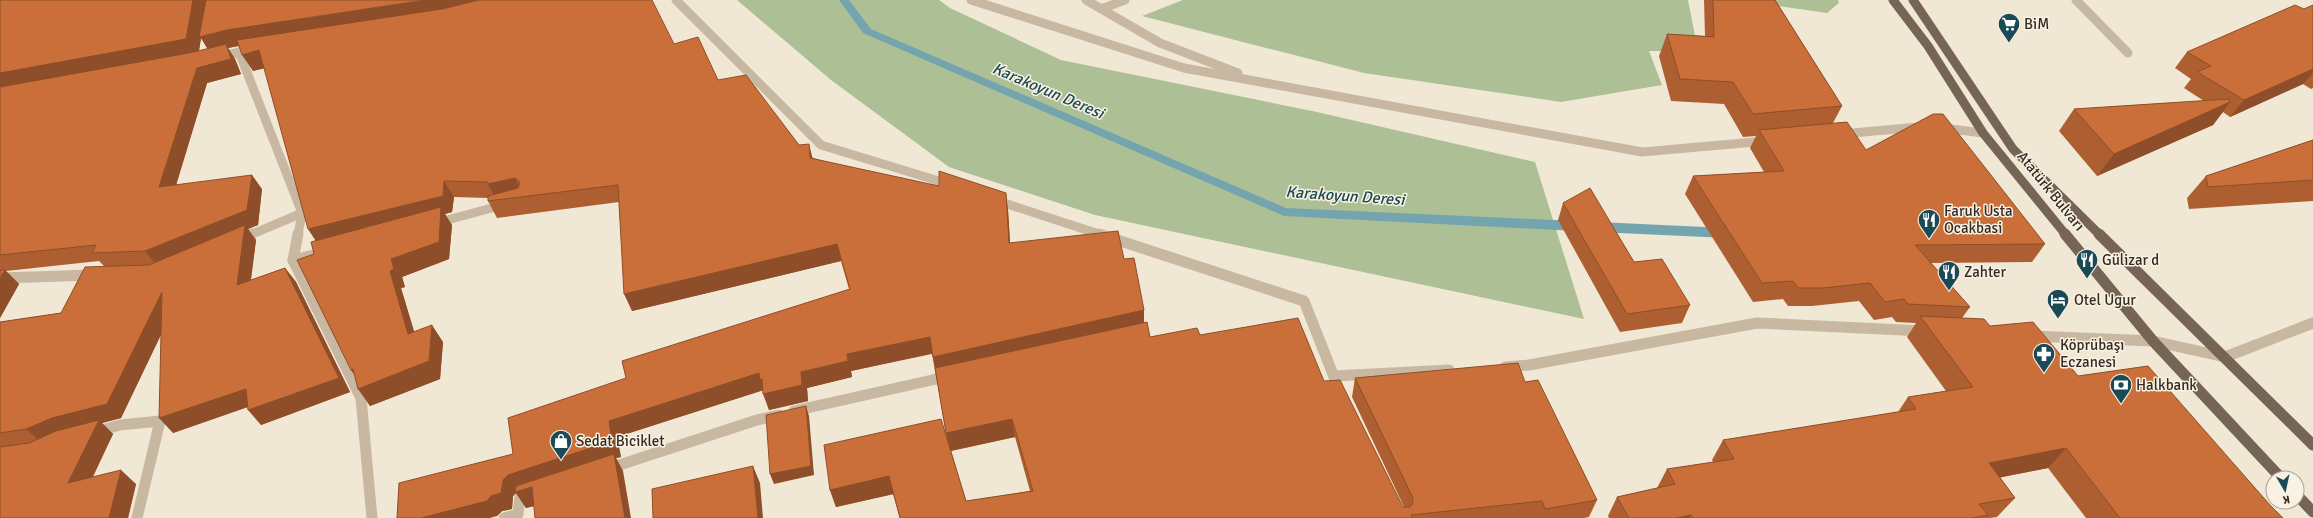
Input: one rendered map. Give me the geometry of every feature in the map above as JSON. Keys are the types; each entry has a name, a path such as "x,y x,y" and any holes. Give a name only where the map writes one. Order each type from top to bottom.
{"main road":[{"name":"Atatürk Bulvarı","path":"1893,0 1928,46 1983,133 2153,342 2273,470"},
{"name":"Atatürk Bulvarı","path":"1913,0 2013,149 2313,445"},
{"path":"2305,504 2313,512"}],"street":[{"path":"676,0 821,145 958,187"},
{"path":"970,0 1184,68 1642,152 1777,140"},
{"path":"1086,0 1160,43 1262,82"},
{"path":"1101,9 1125,0"},
{"path":"2076,0 2128,53"},
{"path":"210,59 262,48"},
{"path":"239,52 302,213 292,260 361,398 372,518"},
{"path":"1832,135 1930,126 1983,133"},
{"path":"988,197 1304,301 1340,390"},
{"path":"423,226 514,202"},
{"path":"230,243 302,213"},
{"path":"292,260 331,250"},
{"path":"0,278 103,275"},
{"path":"1490,368 1529,366 1757,323 1932,331"},
{"path":"2019,335 2153,342 2225,357 2313,323"},
{"path":"1334,376 1459,369"},
{"path":"594,473 757,420 959,374"},
{"path":"84,435 120,425 160,421 137,518"},
{"path":"504,518 518,514 520,498 543,490"}],"green space":[{"path":"737,0 939,0 950,8 1061,60 1317,112 1535,162 1584,319 1095,215 949,167 831,80"},
{"path":"1183,0 1688,0 1698,51 1649,51 1662,85 1561,102 1364,73 1142,16"},
{"path":"1758,0 1838,0 1839,3 1827,13 1770,5"}],"building":[{"path":"0,0 193,0 186,39 0,73"},
{"path":"206,0 425,0 227,30 199,37"},
{"path":"479,0 652,0 674,44 698,37 718,80 746,75 799,145 809,144 810,158 939,186 939,171 1006,193 1009,243 1118,231 1124,259 1134,258 1144,310 933,357 930,337 847,354 848,361 801,372 802,385 763,394 762,379 760,380 759,373 609,421 612,441 508,475 503,480 501,493 491,496 487,501 421,518 397,518 399,483 513,454 508,418 626,378 622,361 850,289 837,244 624,294 618,185 488,201 488,196 518,188 520,182 515,178 488,184 488,182 444,181 443,196 308,229 259,50 242,55 237,40 442,9"},
{"path":"1713,0 1775,0 1842,106 1753,114 1733,82 1680,79 1667,34 1714,37"},
{"path":"2295,5 2304,9 2313,5 2313,69 2244,100 2197,72 2211,66 2187,52"},
{"path":"226,44 231,59 197,68 159,187 252,175 247,210 145,251 92,253 96,245 0,255 0,87 194,52"},
{"path":"2229,99 2230,102 2114,154 2074,109"},
{"path":"1933,114 1943,114 2045,244 1915,245 1970,307 1908,304 1904,299 1885,302 1870,283 1823,288 1798,288 1793,281 1762,283 1693,176 1784,171 1759,130 1847,122 1866,150"},
{"path":"2313,140 2313,180 2208,187 2206,176"},
{"path":"1590,188 1634,262 1662,259 1690,305 1627,314 1563,203"},
{"path":"441,207 439,242 391,259 394,269 390,271 408,334 432,325 429,361 358,389 353,369 351,370 297,260 314,254 311,242"},
{"path":"245,225 237,285 285,268 339,378 248,410 246,389 159,418 162,292 107,404 52,418 26,429 0,433 0,322 61,313 85,267 149,265"},
{"path":"0,270 5,270 0,278"},
{"path":"1920,316 1984,319 1990,326 2033,322 2078,376 2148,366 2265,499 2265,510 2275,510 2283,518 2120,518 2066,448 1989,463 2015,498 1979,504 1988,515 1972,518 1693,518 1691,515 1676,518 1629,518 1617,497 1675,484 1667,469 1734,459 1723,440 1916,409 1908,397 1973,387"},
{"path":"1298,318 1324,381 1340,380 1403,507 1409,507 1412,505 1413,498 1355,378 1518,363 1525,382 1538,380 1597,500 1545,509 1542,501 1411,515 1412,518 900,518 889,476 830,490 824,445 941,419 966,501 1033,491 1012,419 946,433 935,368 1147,322 1150,337 1197,328 1200,335"},
{"path":"806,406 811,466 770,474 766,415"},
{"path":"99,420 68,483 121,470 109,518 0,518 0,447 29,443 56,431"},
{"path":"614,454 625,518 535,518 532,487 515,492 516,486"},
{"path":"753,466 758,518 653,518 652,489"}],"waterway":[{"name":"Karakoyun Deresi","path":"844,0 867,31 1284,212 1577,226"},
{"name":"Karakoyun Deresi","path":"1597,227 1727,233"}],"place":[{"name":"BiM","path":"2009,44"},
{"name":"Faruk Usta Ocakbasi","path":"1929,240"},
{"name":"Gülizar d","path":"2087,280"},
{"name":"Zahter","path":"1949,292"},
{"name":"Otel Ugur","path":"2058,320"},
{"name":"Köprübaşı Eczanesi","path":"2044,374"},
{"name":"Halkbank","path":"2121,404"},
{"name":"Sedat Biciklet","path":"561,460"}]}
